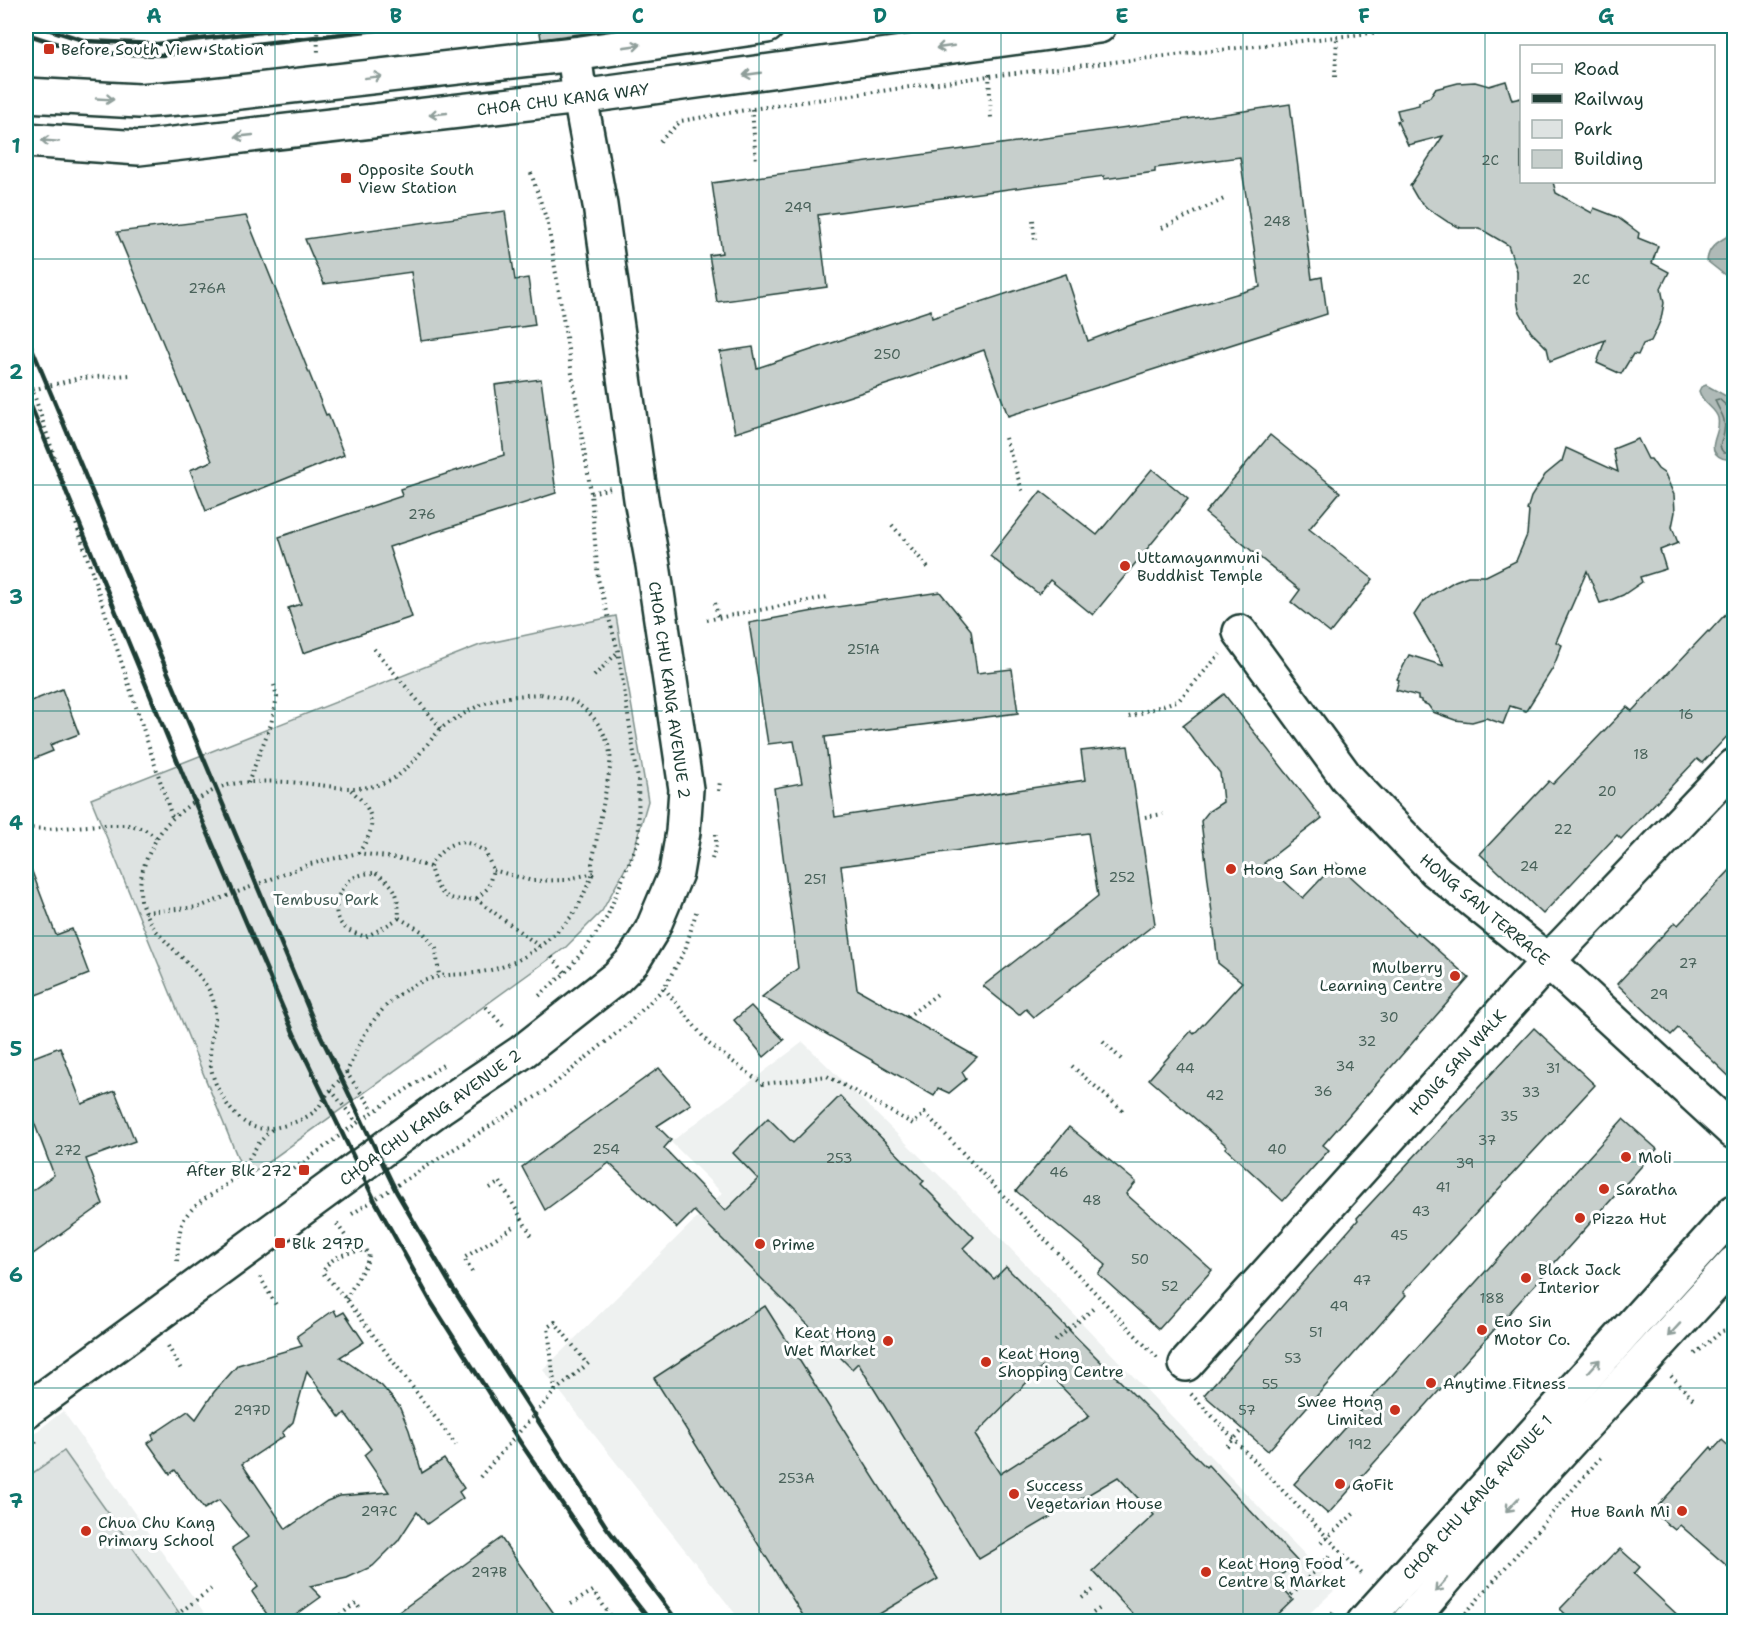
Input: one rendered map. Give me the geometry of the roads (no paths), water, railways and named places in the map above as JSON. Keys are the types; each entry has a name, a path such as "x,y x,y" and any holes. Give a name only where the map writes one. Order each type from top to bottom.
{"street":[{"path":"26,95 139,101 574,54 767,26"},
{"name":"CHOA CHU KANG WAY","path":"26,140 139,148 580,98 1099,26"},
{"name":"CHOA CHU KANG AVENUE 2","path":"26,1411 442,1106 522,1052 610,983 633,961 652,930 676,873 683,832 686,789 641,499 600,205 574,54"},
{"name":"HONG SAN TERRACE","path":"1240,632 1346,777 1436,871 1548,961 1734,1132"},
{"name":"HONG SAN WALK","path":"1177,1371 1548,961 1734,766"},
{"name":"CHOA CHU KANG AVENUE 1","path":"1364,1622 1734,1212"},
{"name":"CHOA CHU KANG AVENUE 1","path":"1409,1622 1472,1548 1724,1284 1734,1263"}],"water":[{"path":"1728,236 1734,236 1734,303 1733,286 1726,276 1707,261 1709,252 1714,246"},
{"path":"1706,385 1726,396 1732,403 1734,458 1722,458 1714,451 1718,418 1703,400 1699,391"}],"railway":[{"path":"38,26 86,41 157,44 313,26"},
{"path":"26,34 86,53 162,55 410,26"},
{"path":"26,334 314,1022 396,1191 452,1287 607,1528 678,1622"},
{"path":"26,394 186,782 294,1034 375,1201 431,1302 520,1442 587,1540 651,1622"}],"place":[{"name":"Before South View Station","path":"49,49"},
{"name":"Opposite South View Station","path":"346,178"},
{"name":"Uttamayanmuni Buddhist Temple","path":"1125,566"},
{"name":"Hong San Home","path":"1231,869"},
{"name":"Mulberry Learning Centre","path":"1455,976"},
{"name":"Moli","path":"1626,1157"},
{"name":"After Blk 272","path":"304,1170"},
{"name":"Saratha","path":"1604,1189"},
{"name":"Pizza Hut","path":"1580,1218"},
{"name":"Blk 297D","path":"280,1243"},
{"name":"Prime","path":"760,1244"},
{"name":"Black Jack Interior","path":"1526,1278"},
{"name":"Eno Sin Motor Co.","path":"1482,1330"},
{"name":"Keat Hong Wet Market","path":"888,1341"},
{"name":"Keat Hong Shopping Centre","path":"986,1362"},
{"name":"Anytime Fitness","path":"1431,1383"},
{"name":"Swee Hong Limited","path":"1395,1410"},
{"name":"GoFit","path":"1340,1484"},
{"name":"Success Vegetarian House","path":"1014,1494"},
{"name":"Hue Banh Mi","path":"1682,1511"},
{"name":"Chua Chu Kang Primary School","path":"86,1531"},
{"name":"Keat Hong Food Centre & Market","path":"1206,1572"}],"park label":[{"name":"Tembusu Park","path":"326,899"}]}
